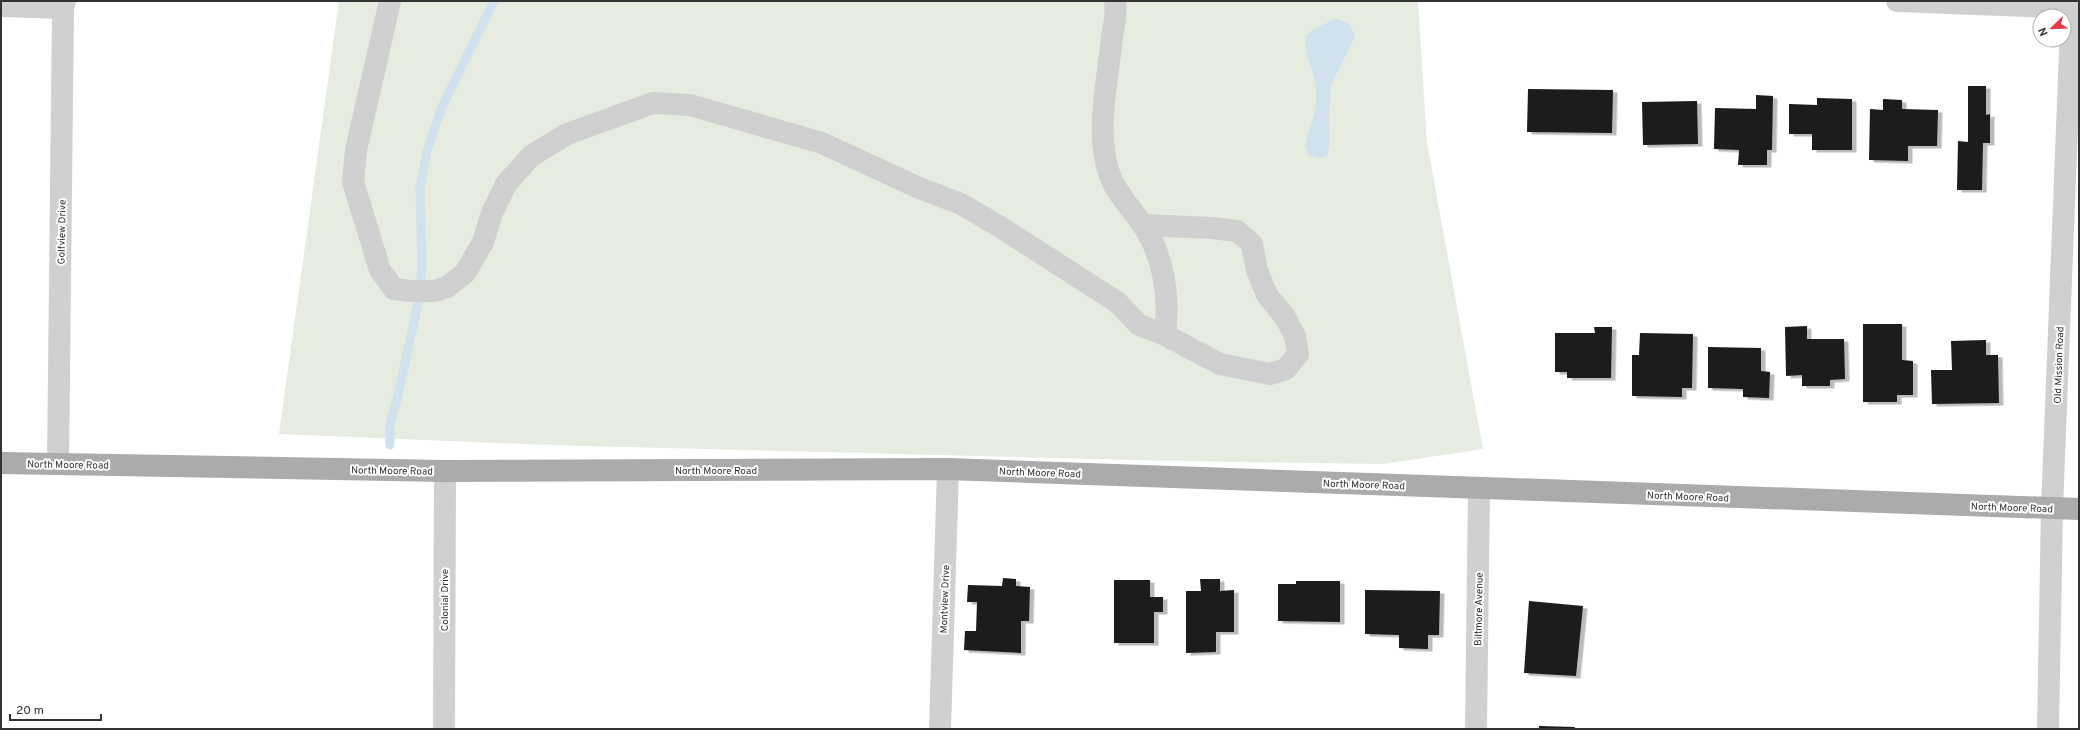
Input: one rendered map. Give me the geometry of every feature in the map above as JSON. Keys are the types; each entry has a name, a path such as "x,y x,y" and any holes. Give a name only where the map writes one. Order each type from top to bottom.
{"main road":[{"name":"North Moore Road","path":"1,463 445,471 948,469 2079,509"}],"street":[{"path":"390,1 356,150 354,182 372,238 380,270 394,289 434,291 447,287 465,273 483,242 492,214 506,184 531,156 567,134 613,116 653,103 690,105 822,143 917,187 961,204 997,224 1117,302 1139,325 1165,335 1220,364 1270,374 1286,370 1298,354 1295,336 1285,317 1267,295 1257,270 1252,244 1237,231 1212,228 1143,225"},
{"path":"1116,1 1102,137 1109,174 1121,196 1143,225 1157,253 1167,291 1168,316 1165,335"},
{"path":"1897,1 2075,6"},
{"path":"1,6 64,5"},
{"name":"Golfview Drive","path":"58,464 64,5"},
{"name":"Old Mission Road","path":"2048,729 2052,508 2075,6"},
{"name":"Montview Drive","path":"940,729 948,469"},
{"name":"Colonial Drive","path":"444,729 445,471"},
{"name":"Biltmore Avenue","path":"1476,729 1479,488"}],"shaded area":[{"path":"339,1 1418,1 1427,143 1483,449 1383,464 1175,461 549,445 279,434"}],"water":[{"path":"1335,19 1349,23 1355,36 1331,85 1329,122 1330,142 1327,156 1318,158 1309,155 1305,147 1315,110 1317,95 1315,81 1306,50 1305,36 1316,28"}],"building":[{"path":"1968,86 1986,86 1986,115 1990,114 1990,143 1983,143 1982,190 1957,190 1958,141 1968,142"},
{"path":"1528,89 1613,90 1612,133 1527,132"},
{"path":"1756,95 1773,96 1772,150 1767,150 1767,165 1738,165 1739,150 1714,149 1715,108 1756,109"},
{"path":"1817,98 1852,99 1852,150 1812,150 1812,134 1789,134 1789,104 1817,105"},
{"path":"1883,99 1902,100 1902,109 1938,110 1937,146 1908,146 1908,161 1869,160 1870,109 1883,110"},
{"path":"1697,101 1698,144 1643,145 1642,102"},
{"path":"1863,324 1902,324 1902,360 1913,361 1913,395 1897,395 1897,402 1863,402"},
{"path":"1807,326 1807,339 1844,339 1845,379 1830,380 1830,386 1802,386 1802,375 1786,376 1785,327"},
{"path":"1594,327 1612,327 1611,378 1567,378 1567,372 1555,372 1555,333 1595,333"},
{"path":"1640,333 1693,334 1692,388 1682,388 1682,397 1632,396 1632,355 1639,355"},
{"path":"1986,340 1986,355 1998,355 1999,403 1932,404 1931,370 1952,370 1951,341"},
{"path":"1708,347 1761,348 1761,371 1770,372 1769,398 1743,397 1743,389 1708,388"},
{"path":"1003,578 1016,579 1016,586 1030,587 1029,621 1021,621 1021,653 964,650 965,631 976,631 977,602 967,602 968,585 1002,586"},
{"path":"1200,579 1220,579 1220,591 1234,590 1234,632 1216,632 1216,652 1186,653 1186,591 1201,591"},
{"path":"1114,580 1150,580 1150,597 1163,597 1163,612 1154,612 1154,643 1114,643"},
{"path":"1296,581 1340,581 1340,622 1278,621 1278,584 1296,584"},
{"path":"1365,590 1440,591 1439,635 1428,635 1428,649 1399,648 1399,635 1365,634"},
{"path":"1529,601 1583,606 1576,676 1524,673"},
{"path":"1539,726 1575,727 1574,729 1539,729"}],"waterway":[{"path":"390,445 390,425 418,303 422,266 420,187 427,151 442,107 494,1"}]}
